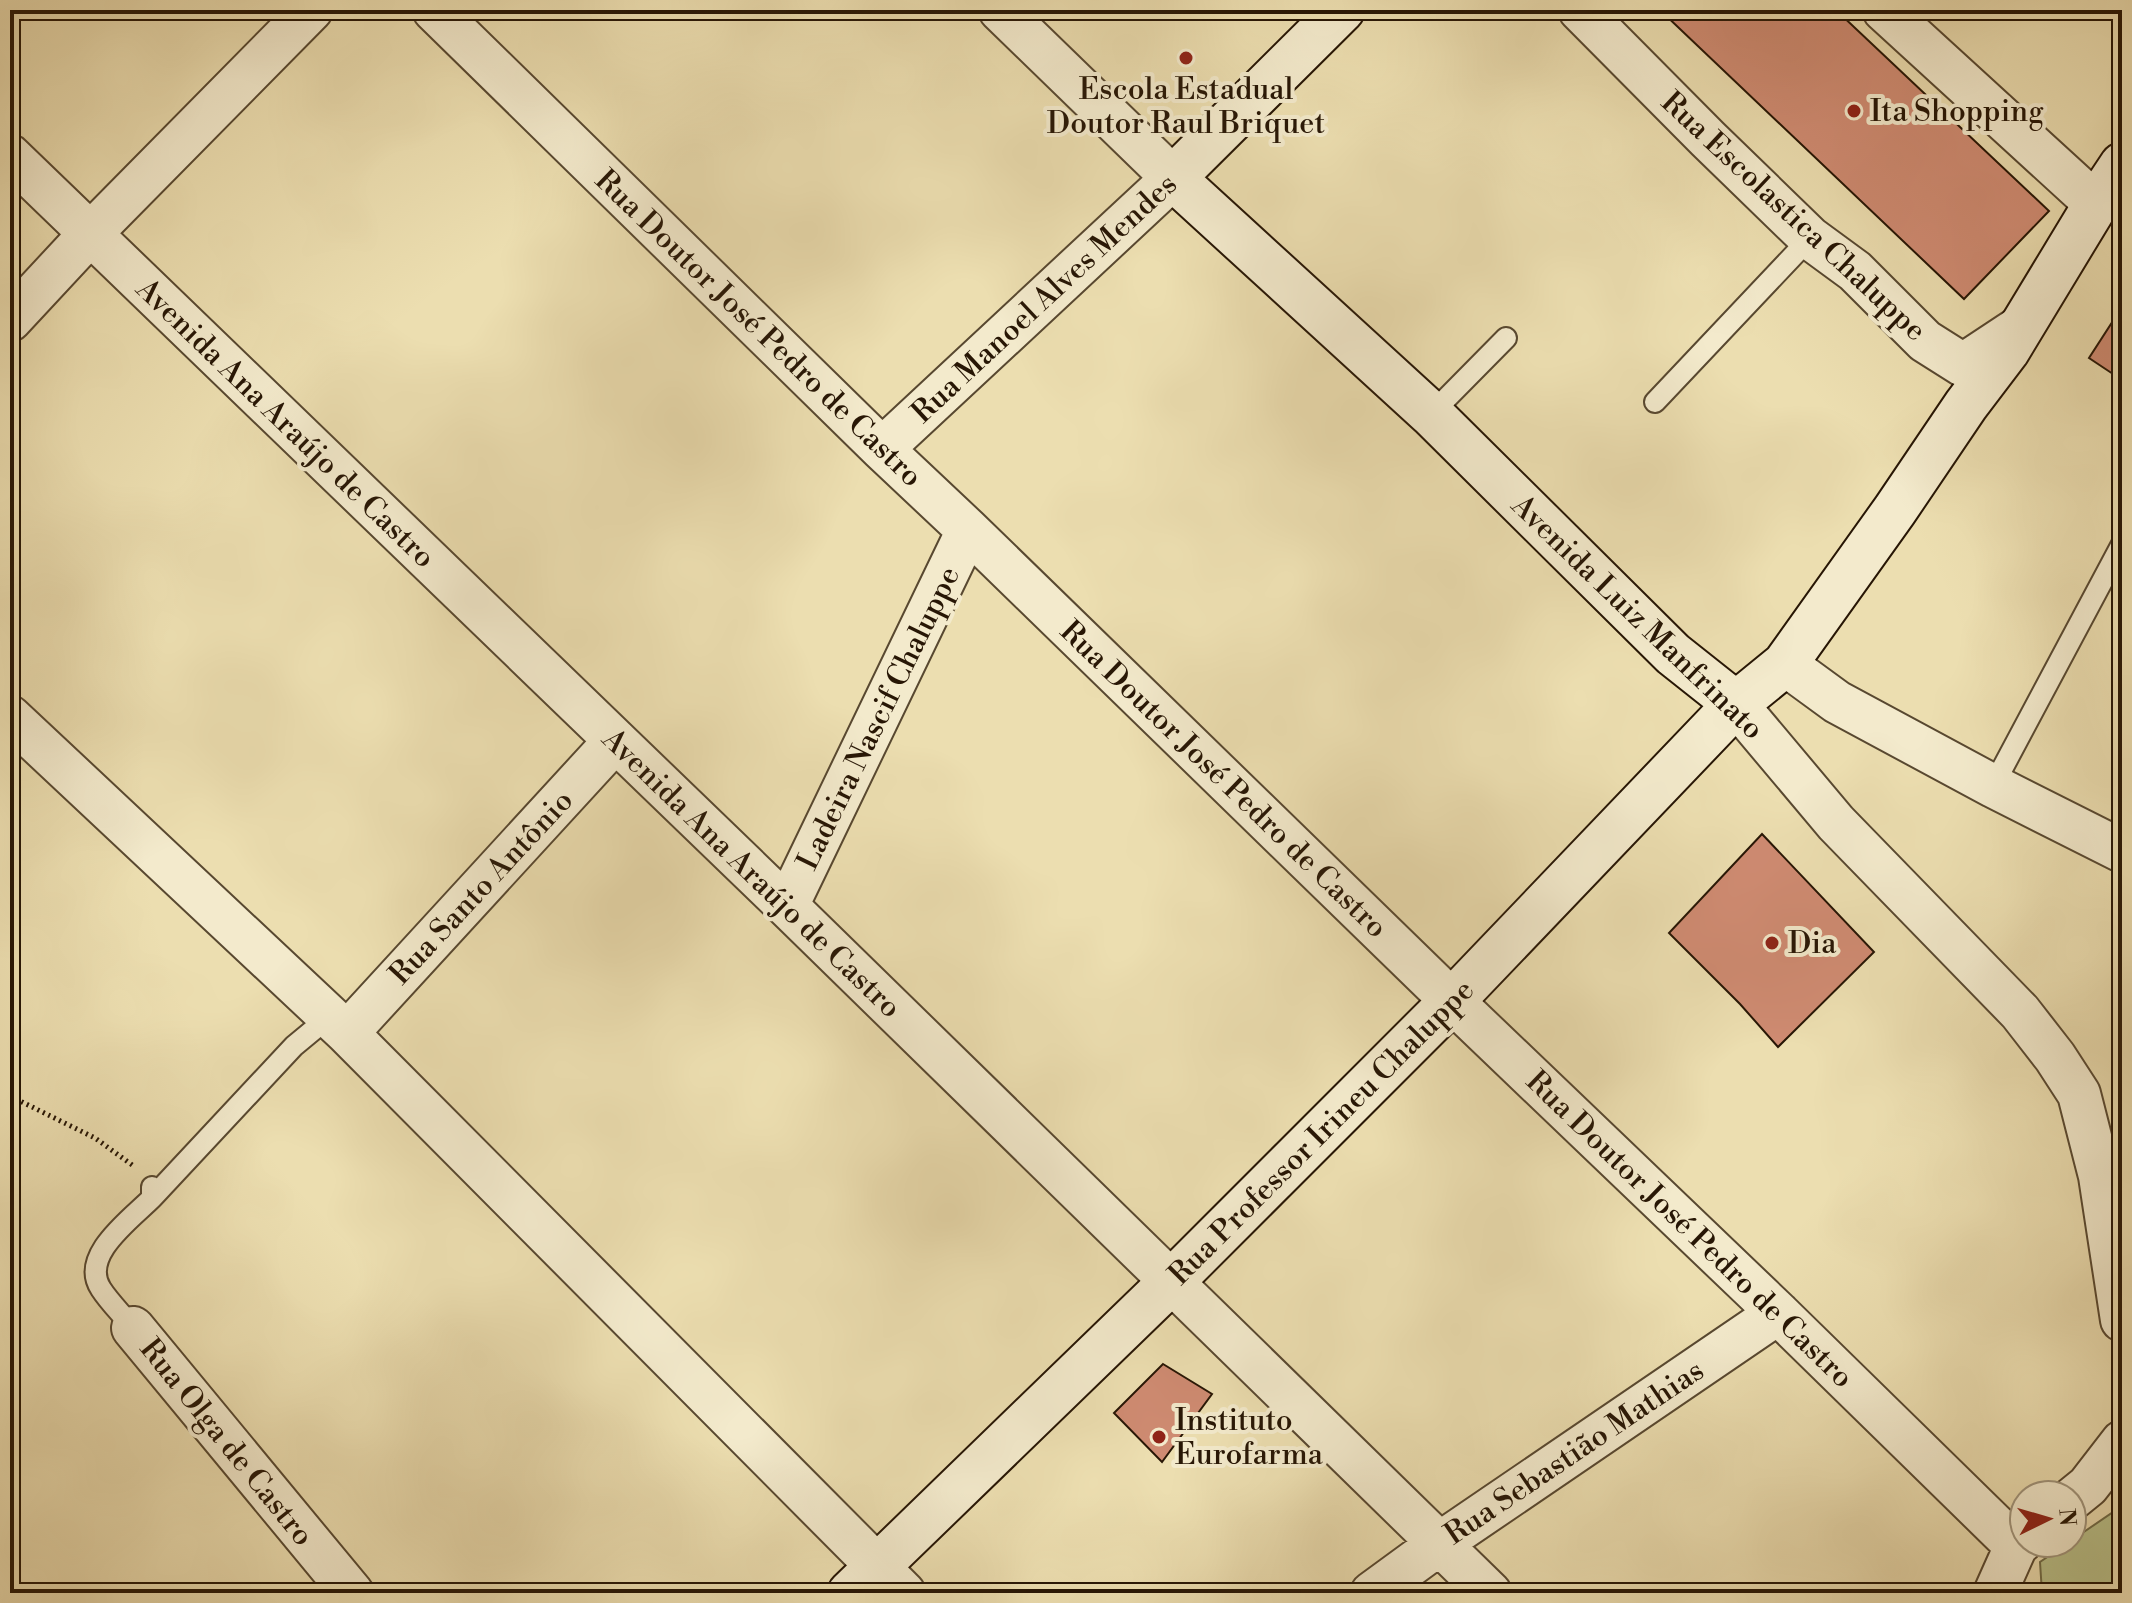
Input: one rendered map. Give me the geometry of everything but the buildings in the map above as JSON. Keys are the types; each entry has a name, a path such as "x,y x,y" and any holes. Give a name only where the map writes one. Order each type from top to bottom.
{"street":[{"path":"10,320 90,234 311,10"},
{"name":"Rua Doutor José Pedro de Castro","path":"434,10 1452,1001 2008,1531"},
{"name":"Avenida Luiz Manfrinato","path":"1000,10 1173,178 1431,414 1673,654 1736,704 1836,823 2020,1012 2079,1094 2100,1176 2122,1320"},
{"name":"Rua Manoel Alves Mendes","path":"882,449 1173,178 1342,10"},
{"name":"Rua Escolastica Chaluppe","path":"1580,10 1810,238 1855,271 1925,341 1963,365 2022,326"},
{"path":"1884,10 2096,204"},
{"name":"Avenida Ana Araújo de Castro","path":"10,156 787,906 1490,1593"},
{"name":"Rua Professor Irineu Chaluppe","path":"877,1584 1171,1282 1452,1001 1736,704 1785,664 2007,351 2122,165"},
{"name":"Ladeira Nascif Chaluppe","path":"787,906 968,530"},
{"path":"1785,664 1837,702 2122,851"},
{"path":"10,717 338,1025 877,1584"},
{"name":"Rua Santo Antônio","path":"338,1025 615,741"},
{"name":"Rua Sebastião Mathias","path":"1372,1593 1778,1313"},
{"name":"Rua Olga de Castro","path":"133,1328 352,1593"},
{"path":"2088,1486 2122,1442"},
{"path":"1995,1593 2012,1559"}],"lane":[{"path":"1655,402 1810,238"},
{"path":"1431,414 1506,338"},
{"path":"1993,786 2120,551"},
{"path":"133,1328 99,1286 95,1264 106,1244 152,1188 294,1046 338,1025"}],"path":[{"path":"10,1099 16,1099 95,1138 152,1188"}],"green space":[{"path":"2122,1506 2122,1593 2042,1593 2040,1562 2044,1559 2088,1559 2088,1529"}],"place":[{"name":"Escola Estadual Doutor Raul Briquet","path":"1186,58"},
{"name":"Ita Shopping","path":"1854,111"},
{"name":"Dia","path":"1772,943"},
{"name":"Instituto Eurofarma","path":"1159,1437"}]}
